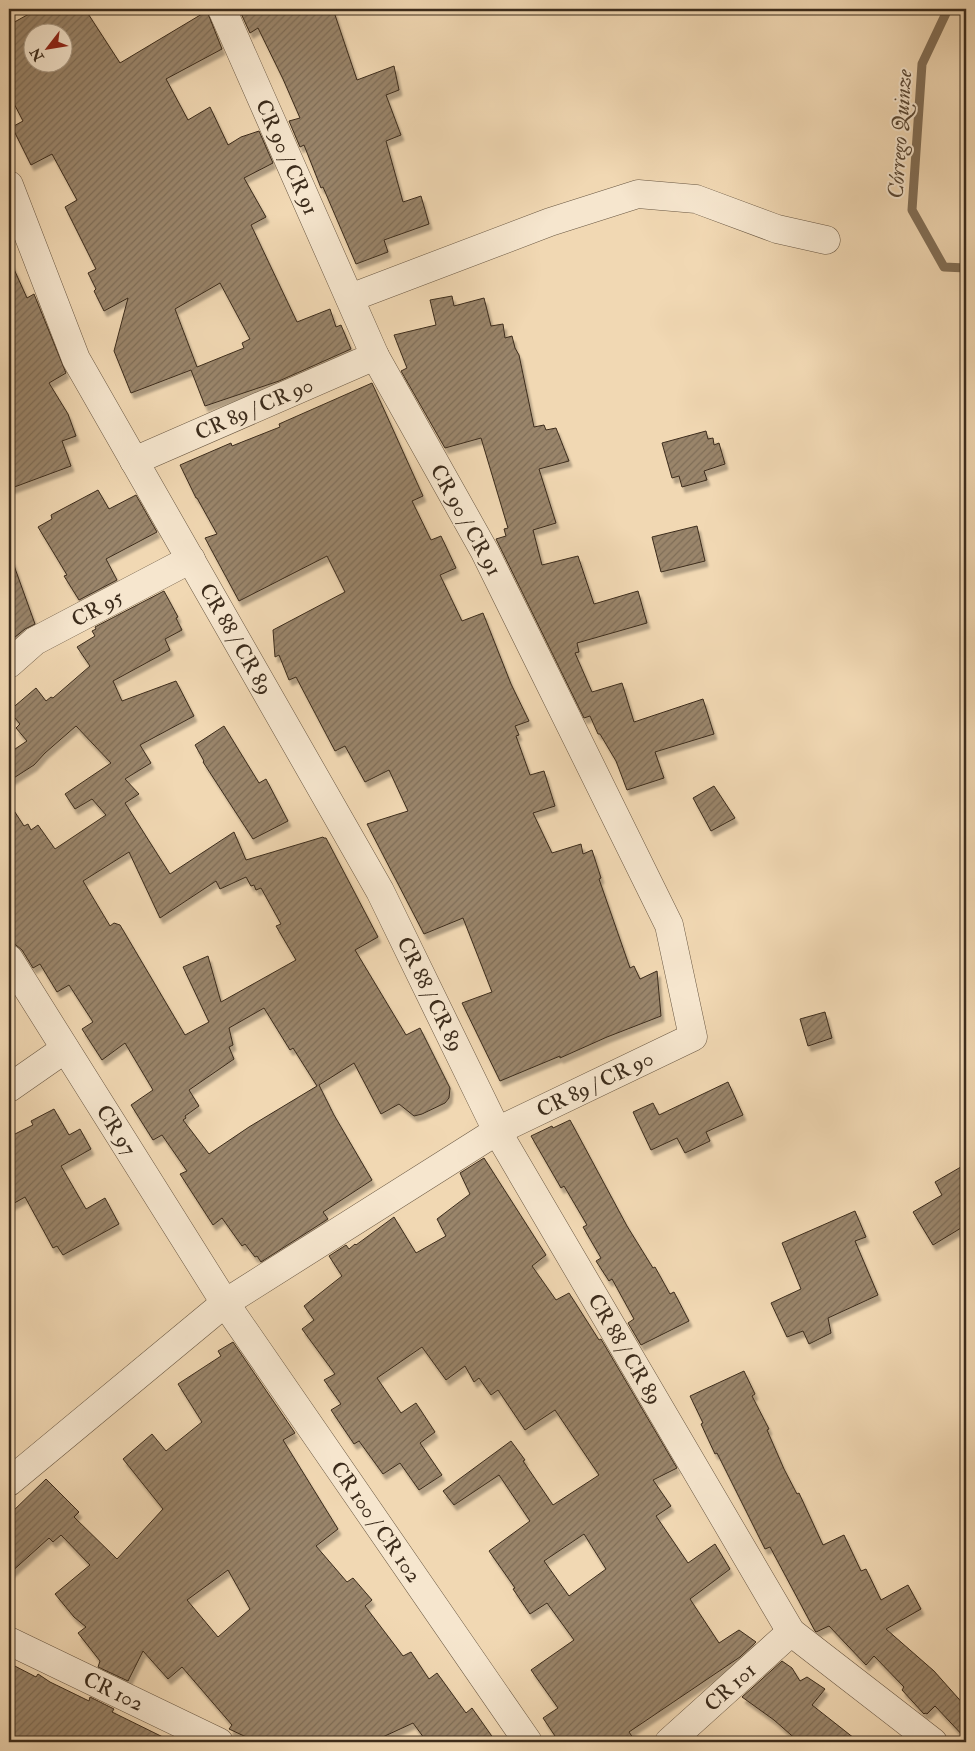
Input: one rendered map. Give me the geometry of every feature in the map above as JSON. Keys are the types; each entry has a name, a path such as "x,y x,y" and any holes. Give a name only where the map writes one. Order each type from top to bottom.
{"street":[{"name":"CR 90 / CR 91","path":"222,9 375,356 485,552 669,925 693,1037"},
{"name":"CR 88 / CR 89","path":"9,185 76,360 380,891 497,1131 790,1632 934,1742"},
{"path":"350,298 550,222 638,194 696,200 777,229 826,240"},
{"name":"CR 89 / CR 90","path":"134,461 375,356"},
{"name":"CR 95","path":"9,664 35,641 191,559"},
{"name":"CR 97","path":"9,958 225,1303"},
{"name":"CR 89 / CR 90","path":"9,1482 225,1303 497,1131 693,1037"},
{"path":"9,1088 65,1048"},
{"name":"CR 100 / CR 102","path":"225,1303 528,1742"},
{"name":"CR 101","path":"669,1742 790,1632"},
{"name":"CR 102","path":"9,1641 219,1742"}],"building":[{"path":"38,9 85,9 120,63 207,11 222,49 166,79 188,120 210,107 228,145 241,137 259,131 273,163 244,178 266,217 251,225 297,322 330,309 336,327 341,325 351,349 279,381 205,406 191,370 131,393 114,351 128,298 104,311 88,273 96,269 65,207 77,200 52,154 31,165 12,127 23,121 9,94 9,25","holes":["220,283 250,339 242,343 244,348 197,367 175,309"]},
{"path":"239,9 333,9 357,80 394,66 399,90 386,95 401,135 386,141 403,202 421,196 429,224 384,240 388,252 356,264 323,187 321,188 304,145 300,147 289,121 300,118 283,79 258,28 250,33"},
{"path":"9,258 27,298 34,294 66,373 49,383 68,414 76,436 62,441 71,466 9,489"},
{"path":"452,296 454,306 484,298 491,326 503,324 505,338 512,336 519,355 534,427 544,425 546,430 556,428 569,461 539,469 556,523 533,530 542,565 578,556 594,604 638,591 647,623 577,643 579,652 575,653 592,692 622,683 634,722 703,699 714,734 655,752 664,778 627,790 616,761 600,734 598,734 590,716 584,718 496,539 506,536 504,529 508,528 481,438 445,448 401,371 407,368 394,335 436,325 430,300"},
{"path":"372,383 423,496 412,501 431,540 441,536 456,568 440,575 462,621 483,613 511,684 529,721 515,726 519,735 516,736 530,775 544,771 555,806 533,813 552,853 581,844 583,854 592,850 601,878 599,879 630,968 634,966 640,979 657,971 661,1016 500,1081 462,1003 492,992 463,918 424,934 367,824 408,811 389,770 365,782 345,746 335,751 296,677 289,680 279,655 275,657 273,630 345,592 327,556 239,601 205,538 217,534 180,465 231,443 232,446 280,427 279,424"},
{"path":"706,431 708,439 713,438 714,445 719,443 725,464 704,471 707,480 682,487 679,476 672,478 662,443"},
{"path":"98,490 109,509 136,495 157,532 106,559 117,580 79,600 64,576 67,575 38,527 52,519 51,515"},
{"path":"697,526 705,561 661,572 652,537"},
{"path":"9,560 12,560 35,624 25,629 9,642"},
{"path":"164,591 178,617 176,618 182,630 165,639 170,650 113,681 122,701 176,681 194,716 140,745 151,763 125,779 139,794 125,803 170,874 234,832 246,860 323,837 326,838 378,937 355,950 406,1035 420,1028 450,1088 449,1098 445,1103 414,1116 399,1104 381,1114 354,1063 319,1085 334,1115 372,1180 323,1212 328,1219 261,1262 245,1244 242,1246 222,1218 213,1225 180,1174 187,1171 162,1135 153,1140 131,1105 153,1090 125,1043 102,1060 82,1029 93,1022 69,985 57,992 40,964 33,968 22,950 16,945 9,943 9,803 24,826 28,824 31,830 38,825 55,849 106,815 92,799 75,809 65,794 111,763 76,726 34,765 9,781 9,753 27,741 16,728 20,724 9,711 36,688 46,701 51,697 53,698 90,666 77,647 95,636 92,631 96,629 95,627","holes":["129,852 160,918 216,881 220,889 246,877 251,886 254,885 256,890 261,888 281,924 276,926 296,960 221,1002 208,956 183,967 209,1022 185,1035 120,925 114,923 110,926 83,881","264,1008 290,1050 293,1048 317,1086 249,1127 209,1154 183,1120 186,1118 185,1116 199,1106 189,1090 234,1059 229,1047 233,1045 229,1028"]},
{"path":"224,726 259,783 266,779 288,821 253,839 203,762 195,745"},
{"path":"714,786 735,818 711,831 693,798"},
{"path":"825,1012 832,1038 808,1046 800,1019"},
{"path":"728,1082 743,1115 706,1132 710,1141 685,1153 677,1138 651,1150 633,1112 653,1103 659,1115"},
{"path":"54,1109 69,1135 80,1129 91,1149 61,1166 86,1209 105,1198 119,1224 63,1255 57,1246 53,1248 25,1197 9,1206 9,1137 33,1125 31,1121"},
{"path":"570,1120 627,1226 653,1268 655,1267 670,1294 674,1292 689,1321 641,1345 628,1323 634,1319 612,1279 609,1281 596,1261 601,1258 583,1227 587,1225 564,1186 561,1188 531,1136"},
{"path":"484,1158 546,1255 532,1266 556,1300 569,1293 599,1340 601,1339 677,1468 653,1480 671,1506 656,1516 688,1563 715,1544 730,1569 690,1599 719,1643 739,1630 756,1642 740,1657 629,1732 636,1742 559,1742 543,1718 558,1708 531,1670 574,1640 547,1603 530,1614 513,1589 515,1588 489,1551 530,1521 499,1475 454,1505 443,1491 511,1441 553,1505 599,1475 555,1410 525,1430 498,1390 491,1395 479,1378 474,1382 465,1366 446,1380 422,1347 377,1378 401,1413 416,1403 435,1432 420,1443 442,1475 419,1490 400,1463 383,1474 359,1441 354,1444 331,1410 341,1404 324,1380 335,1374 302,1329 314,1320 304,1306 342,1276 329,1256 346,1245 349,1249 356,1245 394,1217 416,1253 446,1236 437,1219 470,1194 460,1173","holes":["584,1534 606,1569 569,1596 544,1561"]},
{"path":"966,1164 966,1225 933,1245 913,1212 942,1195 935,1182"},
{"path":"855,1211 866,1237 855,1241 878,1295 828,1318 831,1333 809,1344 803,1331 787,1337 771,1303 801,1289 782,1243"},
{"path":"233,1342 295,1433 283,1440 338,1529 316,1546 347,1582 353,1578 372,1600 365,1606 403,1656 411,1652 429,1679 437,1673 466,1713 472,1708 496,1742 427,1742 413,1723 372,1742 257,1742 229,1729 232,1725 182,1667 168,1679 143,1651 128,1681 98,1667 100,1661 78,1633 86,1627 74,1617 55,1594 90,1565 61,1535 53,1542 49,1538 9,1574 9,1515 46,1479 79,1512 74,1517 117,1559 163,1509 123,1459 152,1434 166,1451 202,1422 178,1384 221,1356 218,1351","holes":["228,1570 250,1609 218,1637 187,1600"]},
{"path":"744,1371 755,1394 752,1396 769,1429 767,1430 784,1469 797,1494 799,1493 823,1545 844,1535 861,1571 866,1569 881,1600 908,1585 921,1609 886,1629 934,1671 966,1707 966,1739 935,1706 927,1714 924,1714 902,1690 904,1687 874,1656 866,1665 829,1626 816,1632 770,1547 765,1549 717,1453 715,1454 690,1396"},
{"path":"782,1661 792,1668 800,1681 807,1677 825,1689 812,1705 859,1742 799,1742 774,1720 742,1697"},
{"path":"9,1663 36,1677 38,1674 89,1701 90,1697 114,1709 112,1712 173,1742 9,1742"}],"waterway":[{"name":"Córrego Quinze","path":"948,9 922,64 912,210 944,267 966,268"}]}
